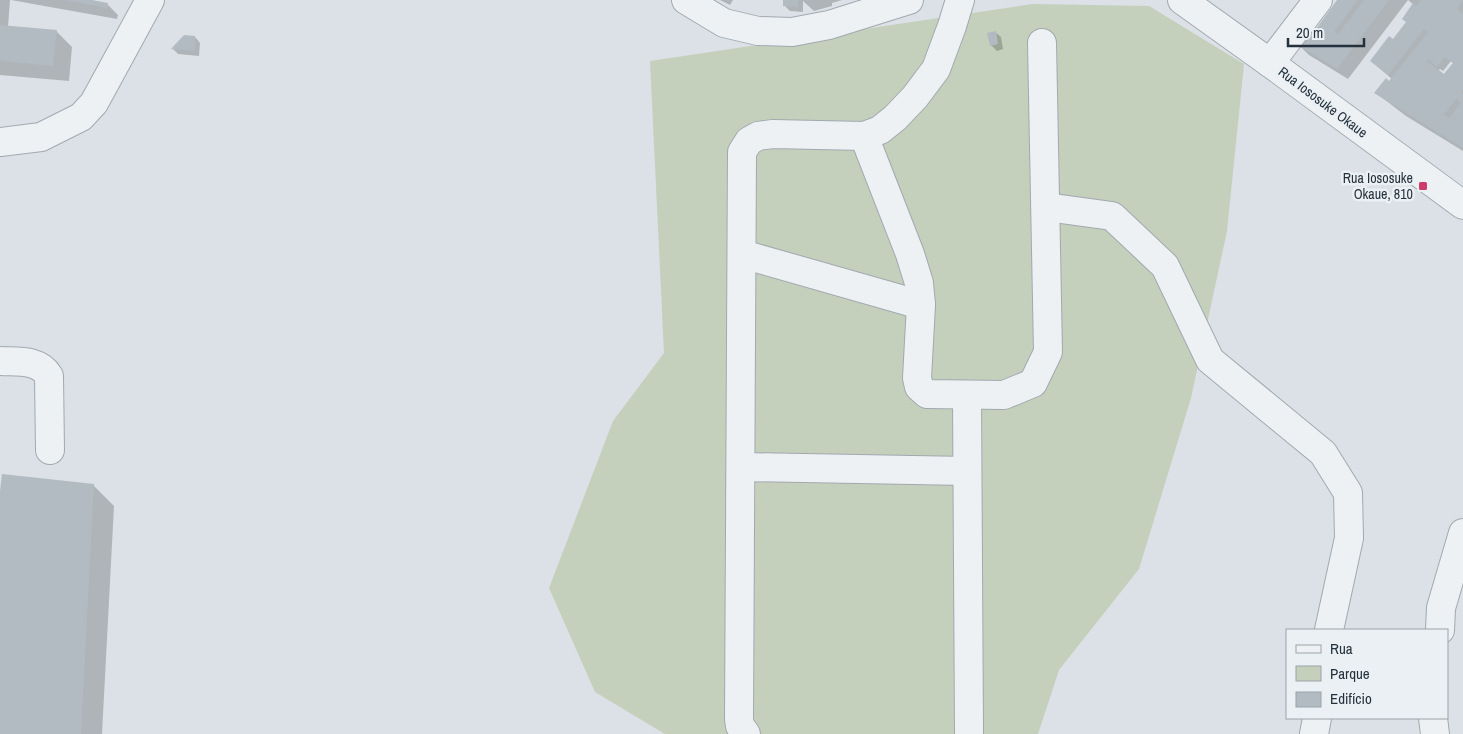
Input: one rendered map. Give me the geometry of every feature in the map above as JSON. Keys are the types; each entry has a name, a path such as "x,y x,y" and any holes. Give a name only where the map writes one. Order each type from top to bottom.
{"street":[{"path":"0,142 41,137 81,117 94,103 150,0"},
{"path":"686,0 724,23 758,31 792,32 829,25 909,0"},
{"path":"746,734 740,726 739,719 742,152 749,142 758,136 774,134 864,136 880,130 895,118 915,97 936,68 960,0"},
{"name":"Rua Iososuke Okaue","path":"1182,0 1463,205"},
{"path":"1270,63 1318,0"},
{"path":"864,136 910,254 919,283 921,305 917,378 919,387 926,394 1004,395 1034,383 1048,352 1042,42"},
{"path":"1046,207 1112,216 1165,266 1210,360 1323,453 1348,493 1349,538 1329,629"},
{"path":"742,254 921,305"},
{"path":"0,361 38,365 45,369 49,376 50,450"},
{"path":"967,395 970,734"},
{"path":"741,467 967,472"},
{"path":"1440,629 1441,608 1463,533"},
{"path":"1314,734 1318,719"},
{"path":"1433,719 1435,734"}],"green space":[{"path":"1033,4 1149,6 1244,64 1227,231 1191,398 1139,569 1059,670 1038,734 665,734 595,692 549,588 613,421 664,353 650,61"}],"building":[{"path":"65,0 92,0 108,3 107,8"},
{"path":"783,0 798,0 798,7 783,6"},
{"path":"1337,0 1358,0 1334,32 1338,34 1364,0 1389,0 1337,69 1296,44 1311,25 1316,29"},
{"path":"1421,0 1463,0 1457,9 1463,14 1463,90 1461,92 1463,94 1463,148 1374,93 1386,78 1389,81 1428,32 1424,29 1388,75 1370,61 1389,36 1393,39 1406,22 1402,19 1413,3 1417,6","holes":["1445,57 1453,63 1444,74 1427,61 1428,59 1437,67","1456,99 1461,103 1449,118 1444,115"]},
{"path":"0,25 57,30 53,66 0,61"},
{"path":"996,31 998,44 990,46 987,33"},
{"path":"184,35 195,36 195,51 171,49"},
{"path":"2,474 94,484 81,734 0,734 0,491"}],"place":[{"name":"Rua Iososuke Okaue, 810","path":"1423,186"}]}
